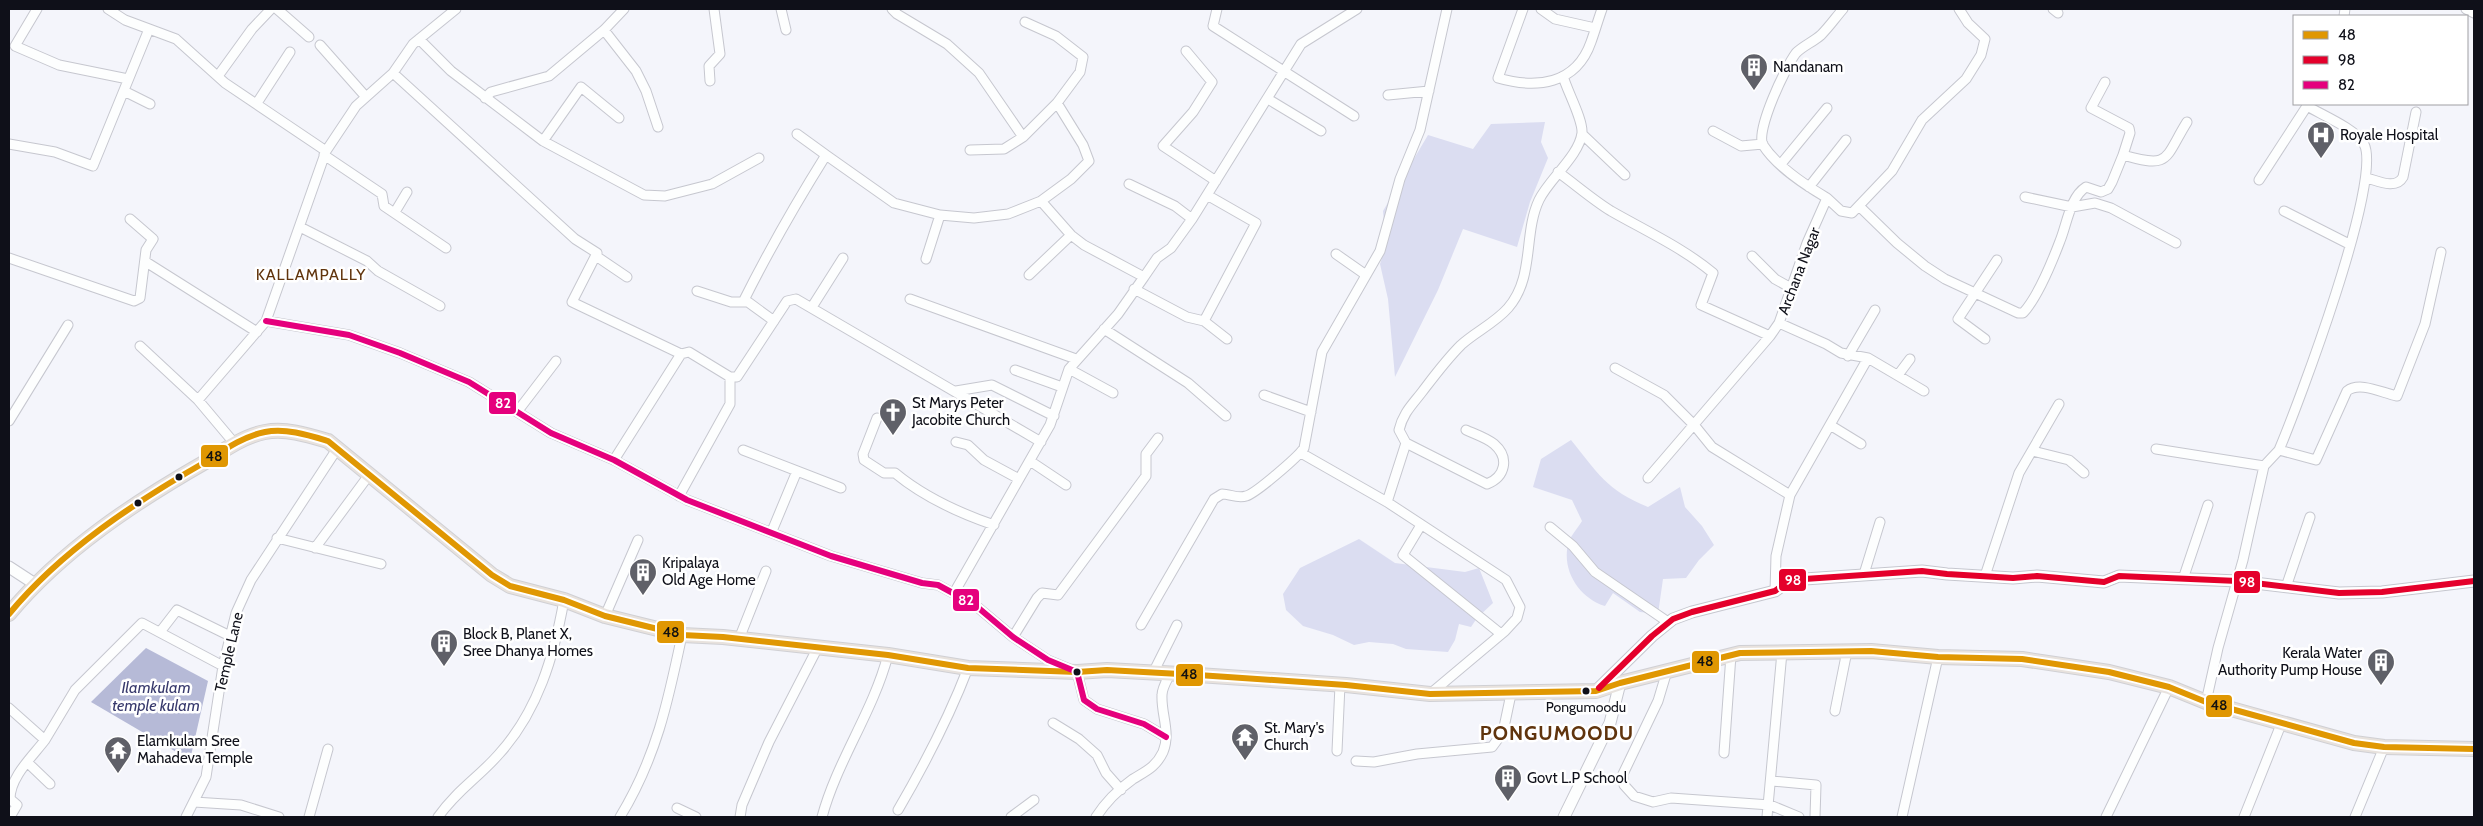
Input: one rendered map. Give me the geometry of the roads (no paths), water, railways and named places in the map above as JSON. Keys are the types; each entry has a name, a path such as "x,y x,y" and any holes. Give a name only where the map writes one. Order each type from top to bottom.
{"main road":[{"path":"9,614 35,584 145,496 235,444 262,432 273,431 300,433 328,441 492,575 510,586 564,600 605,616 682,635 739,639 888,655 968,668 1077,672 1107,670 1340,685 1430,694 1596,691 1620,683 1731,656 1782,652 1871,650 1938,657 2022,659 2109,672 2168,687 2206,702 2354,743 2384,747 2474,749"}],"street":[{"path":"37,9 15,46 59,65 128,79"},
{"path":"109,9 125,20 176,39 225,83 257,103 382,194 384,206 446,248"},
{"path":"218,76 252,29 271,9"},
{"path":"277,9 309,37"},
{"path":"198,400 266,320 325,153 356,106 393,73 412,44 456,9"},
{"path":"485,98 492,92 549,76 604,30 624,9"},
{"path":"710,81 709,66 720,54 714,9"},
{"path":"781,9 786,30"},
{"path":"892,9 896,14 947,44 979,73 1023,137"},
{"path":"1217,9 1213,26 1354,116"},
{"path":"954,593 1041,442 1054,416 1069,369 1118,314 1157,258 1171,248 1216,181 1301,44 1357,9"},
{"path":"1141,624 1214,499 1222,494 1239,497 1248,495 1301,453 1304,448 1322,352 1380,251 1400,179 1420,130 1447,9"},
{"path":"1523,9 1498,78 1518,84 1541,84 1557,80 1579,62 1591,43 1602,9"},
{"path":"1541,9 1555,19 1595,28"},
{"path":"1843,9 1820,36 1797,53 1786,70 1766,117 1760,137 1763,144 1781,164 1809,187 1827,198 1835,207 1847,213 1852,213 1860,206 1892,171 1922,120 1966,79 1981,55 1985,39 1968,23 1959,9"},
{"path":"2466,9 2474,13"},
{"path":"970,150 1004,149 1023,137 1057,103 1080,72 1083,56 1056,36 1025,22"},
{"path":"9,144 55,152 93,166 149,29"},
{"path":"604,30 636,71 646,91 658,127"},
{"path":"419,39 451,71 543,141 644,195 665,196 712,184 760,158"},
{"path":"320,45 366,97"},
{"path":"1186,50 1212,82 1193,112 1163,146 1216,181"},
{"path":"257,103 290,52"},
{"path":"393,73 575,238 597,253 596,256 627,277"},
{"path":"1466,430 1494,444 1503,456 1504,469 1497,480 1487,484 1406,442 1399,430 1406,410 1436,370 1461,345 1508,308 1523,283 1530,253 1532,225 1539,200 1576,148 1582,134 1581,123 1563,76"},
{"path":"1860,206 1921,263 1945,279 2018,313 2023,313 2051,264 2072,208 2082,190 2086,187 2101,192 2108,189 2123,155 2130,133 2128,128 2092,108 2104,82"},
{"path":"543,141 581,87 619,118"},
{"path":"124,91 150,104"},
{"path":"1388,95 1429,91"},
{"path":"1268,99 1321,131"},
{"path":"797,134 894,203 940,215 974,218 1008,214 1041,201 1071,179 1089,161 1083,145 1057,103"},
{"path":"2206,702 2218,648 2238,581 2264,466 2279,450 2333,306 2366,178 2367,151 2363,142 2353,133 2308,105 2259,180"},
{"path":"1781,164 1827,108"},
{"path":"2366,178 2394,184 2400,182 2403,177 2416,112"},
{"path":"2123,155 2146,162 2157,162 2170,151 2187,122"},
{"path":"1714,131 1741,146 1763,144"},
{"path":"1582,134 1625,175"},
{"path":"1809,187 1846,140"},
{"path":"743,302 779,238 791,210 826,155"},
{"path":"1558,172 1609,210 1685,253 1714,273 1701,304 1770,336"},
{"path":"1129,184 1175,206 1192,218"},
{"path":"395,212 407,192"},
{"path":"1204,321 1256,223 1207,195"},
{"path":"2026,197 2072,208 2094,203 2111,208 2176,244"},
{"name":"Archana Nagar","path":"1827,198 1807,242 1779,323 1848,356 1868,358"},
{"path":"1041,201 1071,234 1108,259 1144,277"},
{"path":"2284,211 2350,244"},
{"path":"926,259 940,215"},
{"path":"9,258 134,301 140,298 146,250 153,239 130,219"},
{"path":"300,227 367,261 378,271 440,306"},
{"path":"1029,275 1071,234"},
{"path":"2279,450 2316,460 2348,391 2352,387 2360,386 2397,396 2425,324 2440,252"},
{"path":"1336,254 1366,275"},
{"path":"596,256 572,302 681,354 689,352 730,377 738,377 743,372 788,301 796,298 1041,442"},
{"path":"1752,256 1776,280 1790,288"},
{"path":"812,308 843,258"},
{"path":"1985,339 1958,319 1973,293 1997,260"},
{"path":"146,262 257,332"},
{"path":"1134,289 1187,318 1204,321 1228,339"},
{"path":"697,291 731,302 748,302 774,322"},
{"path":"910,299 1076,359"},
{"path":"1848,356 1875,310"},
{"path":"266,320 349,335 400,353 469,382 551,433 614,460 679,496 772,531 831,556 922,583 938,585 974,604 1012,637 1048,660 1077,672 1084,700 1097,709 1144,724 1166,737"},
{"path":"1648,478 1695,426 1779,323"},
{"path":"9,420 68,325"},
{"path":"1104,329 1188,383 1226,416"},
{"path":"140,346 198,400 235,444"},
{"path":"614,460 681,354"},
{"path":"1775,591 1776,556 1790,495 1868,358 1924,391"},
{"path":"1898,375 1910,359"},
{"path":"517,412 556,361"},
{"path":"1614,368 1664,396 1695,426 1712,448 1790,495"},
{"path":"1069,369 1113,393"},
{"path":"1015,370 1062,387"},
{"path":"679,496 730,404 730,377"},
{"path":"956,391 992,385 1054,416"},
{"path":"1264,395 1311,412"},
{"path":"1985,576 2019,473 2034,451 2058,404"},
{"path":"877,418 863,454 864,460 884,473 895,473 906,482 946,505 994,525"},
{"path":"1830,425 1861,444"},
{"path":"1012,637 1037,598 1042,593 1058,596 1109,528 1146,476 1146,454 1158,438"},
{"path":"956,442 968,445 984,460 1020,480"},
{"path":"1387,502 1406,442"},
{"name":"Temple Lane","path":"186,817 206,777 223,666 236,612 251,580 337,449"},
{"path":"2156,449 2264,466"},
{"path":"743,450 841,488"},
{"path":"2034,451 2069,460 2084,473"},
{"path":"1301,453 1387,502 1506,580 1520,606 1517,618 1501,634 1430,694"},
{"path":"1030,461 1066,485"},
{"path":"772,531 797,471"},
{"path":"315,548 369,475"},
{"path":"2183,579 2208,505"},
{"path":"2286,588 2310,517"},
{"path":"1864,574 1880,522"},
{"path":"1421,525 1404,555 1501,634"},
{"path":"1550,528 1573,546 1595,572 1668,622"},
{"path":"278,538 381,564"},
{"path":"605,616 638,540"},
{"path":"9,568 35,584"},
{"path":"739,639 766,571"},
{"path":"1596,691 1668,622 1692,612 1775,591 1790,580 1922,571 1985,576 2037,576 2104,582 2119,576 2238,581 2339,593 2382,592 2474,581"},
{"path":"438,817 452,797 498,756 520,730 541,689 558,635 564,600"},
{"path":"160,632 177,610 230,636"},
{"path":"10,817 18,805 10,799 10,791 27,762 45,740 75,690 142,623 223,666"},
{"path":"1153,673 1177,625"},
{"path":"620,817 652,754 664,718 682,635"},
{"path":"740,817 742,805 769,742 818,647"},
{"path":"1835,711 1847,651"},
{"path":"1767,817 1770,805 1782,652"},
{"path":"822,817 829,792 881,682 888,655"},
{"path":"1724,753 1731,656"},
{"path":"1902,817 1938,657"},
{"path":"898,810 935,746 968,668"},
{"path":"1667,671 1658,701 1623,774 1624,785 1634,796 1653,802 1671,798 1770,805 1799,817"},
{"path":"1096,817 1103,806 1133,779 1152,769 1163,751 1168,731 1163,716 1162,694 1170,674"},
{"path":"1564,817 1610,723 1620,683"},
{"path":"1337,751 1340,685"},
{"path":"2106,817 2168,687"},
{"path":"1356,761 1374,762 1417,754 1492,747 1503,732 1511,694"},
{"path":"9,708 45,740"},
{"path":"2244,817 2282,722"},
{"path":"1053,723 1079,739 1097,755 1106,772 1121,790"},
{"path":"2355,817 2384,747"},
{"path":"309,817 328,749"},
{"path":"27,762 50,784"},
{"path":"1772,781 1816,785 1814,817"},
{"path":"1011,817 1034,800"},
{"path":"194,802 242,805 279,817"},
{"path":"677,808 696,817"}],"water":[{"name":"Ilamkulam temple kulam","path":"146,648 208,681 190,760 91,702"}],"place":[{"name":"Nandanam","path":"1754,91"},
{"name":"Royale Hospital","path":"2321,159"},
{"name":"St Marys Peter Jacobite Church","path":"893,436"},
{"name":"Kripalaya Old Age Home","path":"643,596"},
{"name":"Block B, Planet X, Sree Dhanya Homes","path":"444,667"},
{"name":"Kerala Water Authority Pump House","path":"2381,686"},
{"name":"Pongumoodu","path":"1586,691"},
{"name":"St. Mary's Church","path":"1245,761"},
{"name":"Elamkulam Sree Mahadeva Temple","path":"118,774"},
{"name":"Govt L.P School","path":"1508,802"}],"district":[{"name":"KALLAMPALLY","path":"311,274"},
{"name":"PONGUMOODU","path":"1557,733"}]}
